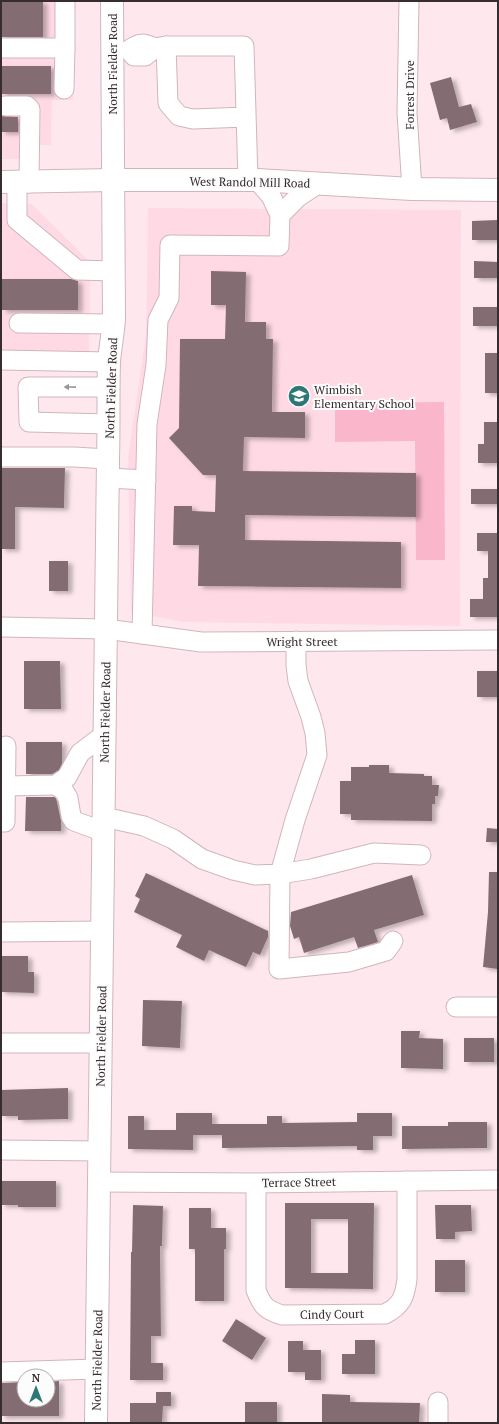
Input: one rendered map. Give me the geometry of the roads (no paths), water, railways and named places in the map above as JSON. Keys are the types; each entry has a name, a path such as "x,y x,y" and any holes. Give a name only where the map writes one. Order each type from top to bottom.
{"main road":[{"name":"North Fielder Road","path":"96,1423 108,469 110,424 109,387 114,324 113,180 121,51 112,1"},
{"name":"West Randol Mill Road","path":"16,182 252,180 412,189 498,190"}],"street":[{"path":"64,89 65,1"},
{"name":"Forrest Drive","path":"409,1 407,113 412,189"},
{"path":"121,51 135,45 144,44 161,47 244,46 246,117 252,180 271,196 280,215 279,246 170,245 170,298 158,320 156,365 147,424 142,634"},
{"path":"161,47 168,103 179,116 193,119 246,117"},
{"path":"1,48 65,48"},
{"path":"5,106 27,106 30,109 16,182 17,220 77,270 114,271"},
{"path":"280,215 298,197 319,183"},
{"path":"19,323 114,324"},
{"path":"1,360 110,362"},
{"path":"109,387 28,386 29,422 110,424"},
{"path":"1,457 74,457 146,480"},
{"name":"Wright Street","path":"1,627 106,629 201,642 498,640"},
{"path":"296,641 298,681 315,733 317,755 295,820 280,874 279,969 349,962 386,951 393,941"},
{"path":"6,786 56,785 67,777 80,753 105,734"},
{"path":"1,822 5,822 6,746"},
{"path":"56,785 64,791 68,798 71,816 74,821 144,826 173,839 202,859 233,870 255,875 280,874 311,869 374,853 421,854"},
{"path":"1,932 103,931"},
{"path":"456,1006 498,1007"},
{"path":"1,1043 101,1043"},
{"path":"1,1150 100,1151"},
{"name":"Terrace Street","path":"100,1182 256,1183 498,1180"},
{"name":"Cindy Court","path":"256,1183 256,1290 260,1302 270,1311 282,1315 384,1314 394,1309 400,1303 405,1292 407,1279 407,1181"},
{"path":"1,1372 97,1369"},
{"path":"438,1402 438,1423"}],"place":[{"name":"Wimbish Elementary School","path":"299,396"}]}
